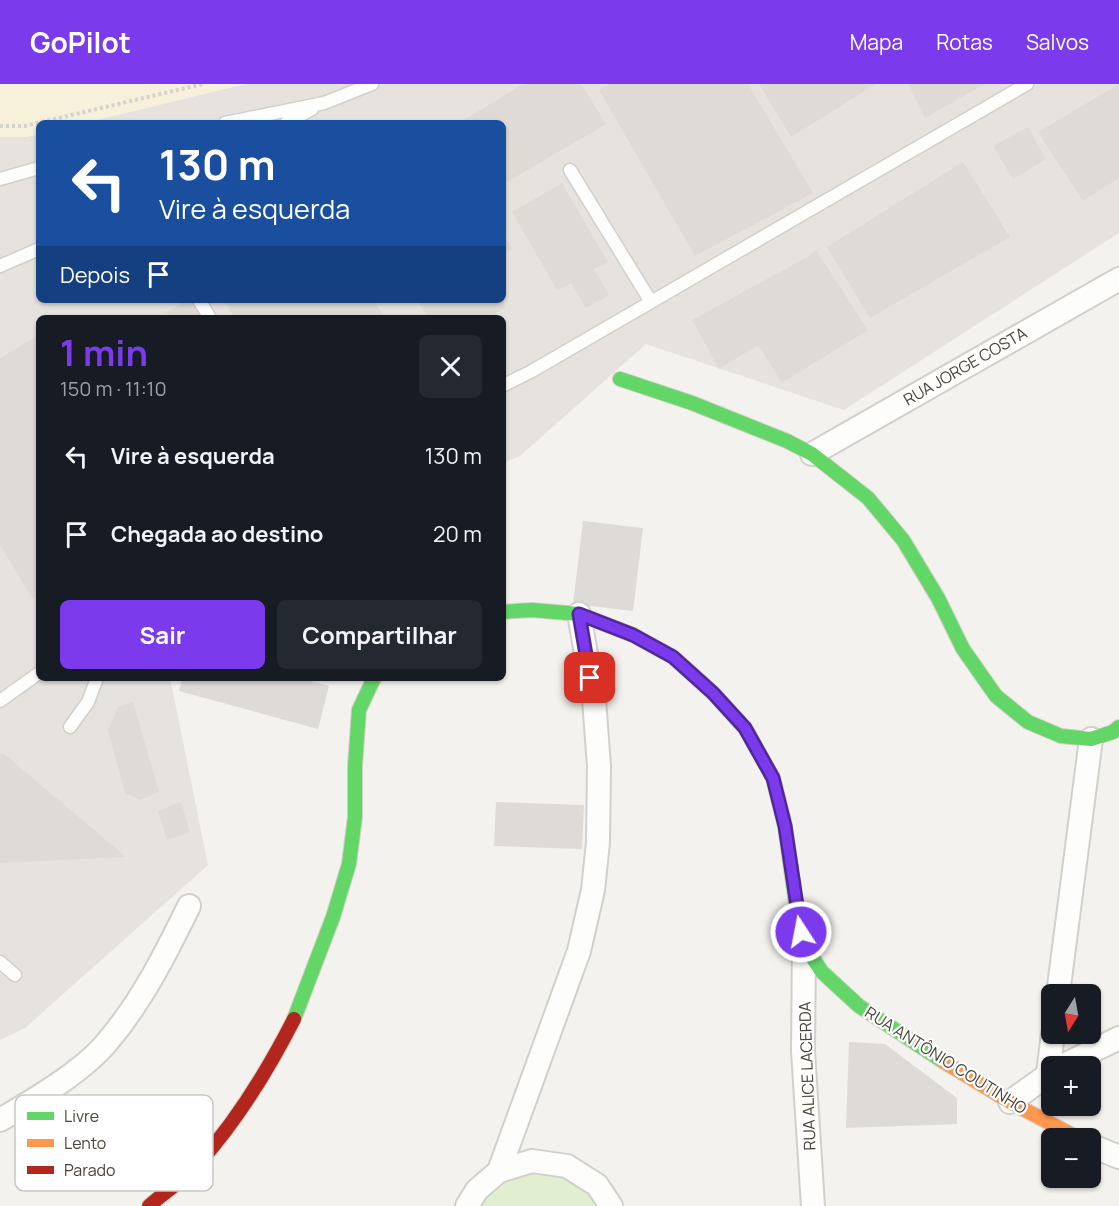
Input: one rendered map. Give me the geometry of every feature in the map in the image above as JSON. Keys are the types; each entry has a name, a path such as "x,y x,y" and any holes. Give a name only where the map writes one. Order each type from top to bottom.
{"street":[{"name":"RUA JORGE COSTA","path":"812,454 1119,279"},
{"path":"620,379 692,403 787,441 812,454 868,498 903,540 939,598 963,649 996,696 1028,722 1061,736 1091,739 1113,732 1119,727"},
{"name":"RUA ANTÔNIO COUTINHO","path":"506,612 532,610 579,614 633,635 673,657 713,693 745,728 773,778 785,826 798,919 804,945 822,972 859,1006 916,1045 1060,1128"},
{"path":"499,1172 579,951 592,890 598,842 599,766 594,699 579,614"},
{"path":"213,1145 267,1068 293,1020 333,917 349,864 355,817 355,766 359,710 373,681"},
{"path":"1059,984 1091,739"},
{"path":"40,1095 79,1068 108,1042 165,955 189,906"},
{"name":"RUA ALICE LACERDA","path":"804,945 803,1051 813,1206"},
{"path":"1082,1056 1119,1038"},
{"path":"1010,1101 1041,1079"},
{"path":"0,1120 15,1111"},
{"path":"1101,1150 1119,1157"},
{"path":"467,1206 477,1190 499,1172 532,1161 567,1166 597,1185 611,1206"},
{"path":"149,1206 167,1191"}],"lane":[{"path":"292,120 324,103 372,84"},
{"path":"506,384 1027,84"},
{"path":"240,120 324,103"},
{"path":"0,178 36,169"},
{"path":"570,170 651,302"},
{"path":"0,266 36,250"},
{"path":"0,701 36,675"},
{"path":"70,727 88,702 96,681"},
{"path":"0,962 15,975"}],"path":[{"path":"50,120 203,84"},
{"path":"0,126 36,123"}],"shaded area":[{"path":"245,84 1119,84 1119,233 844,410 646,344 520,456 506,462 506,315 36,315 36,681 171,681 208,865 25,1028 0,1040 0,137 36,135 36,303 506,303 506,120 96,120"}],"green space":[{"path":"534,1170 557,1173 587,1189 600,1206 480,1206 503,1179"}],"sand":[{"path":"0,84 245,84 96,120 36,120 36,135 0,137"}],"building":[{"path":"523,84 581,84 606,124 506,183 506,120 464,120"},
{"path":"610,84 748,84 813,193 695,256 599,90"},
{"path":"759,84 876,84 791,137"},
{"path":"908,84 985,84 925,118"},
{"path":"1119,84 1119,178 1083,201 1038,132"},
{"path":"1028,127 1046,159 1013,179 993,146"},
{"path":"963,162 1010,237 870,318 827,247"},
{"path":"562,183 608,262 594,269 609,295 586,308 571,283 557,290 512,212"},
{"path":"506,239 512,249 506,253"},
{"path":"816,250 868,330 782,383 758,345 719,369 692,320 811,255"},
{"path":"182,303 198,303 205,315 161,315"},
{"path":"226,303 376,303 383,315 232,315"},
{"path":"419,303 504,303 506,307 494,315 426,315"},
{"path":"36,337 36,596 32,598 0,545 0,358"},
{"path":"583,521 643,528 633,611 573,604"},
{"path":"181,681 310,681 329,686 318,729 179,691"},
{"path":"133,702 159,792 140,800 125,793 108,730 118,707"},
{"path":"2,752 126,857 0,863 0,755"},
{"path":"181,802 190,832 167,840 158,811"},
{"path":"496,802 584,805 582,849 494,846"},
{"path":"849,1042 885,1044 957,1098 957,1124 846,1128"}],"traffic: fast":[{"path":"620,379 692,403 787,441 812,454 868,498 903,540 938,598 963,649 996,696 1028,722 1061,736 1091,739 1113,732 1119,727"},
{"path":"506,612 532,610 579,614 633,635 673,657 713,693 745,728 773,778 785,826 798,919 804,945 822,972 859,1006 944,1062"},
{"path":"294,1019 333,917 349,864 355,817 355,766 359,710 373,681"}],"traffic: slow":[{"path":"944,1062 1010,1102 1059,1128"}],"traffic: jam":[{"path":"213,1147 262,1076 294,1019"},
{"path":"149,1206 168,1191"}],"route":[{"path":"590,678 579,614 633,635 673,657 713,693 745,728 773,778 785,826 801,932"}]}
